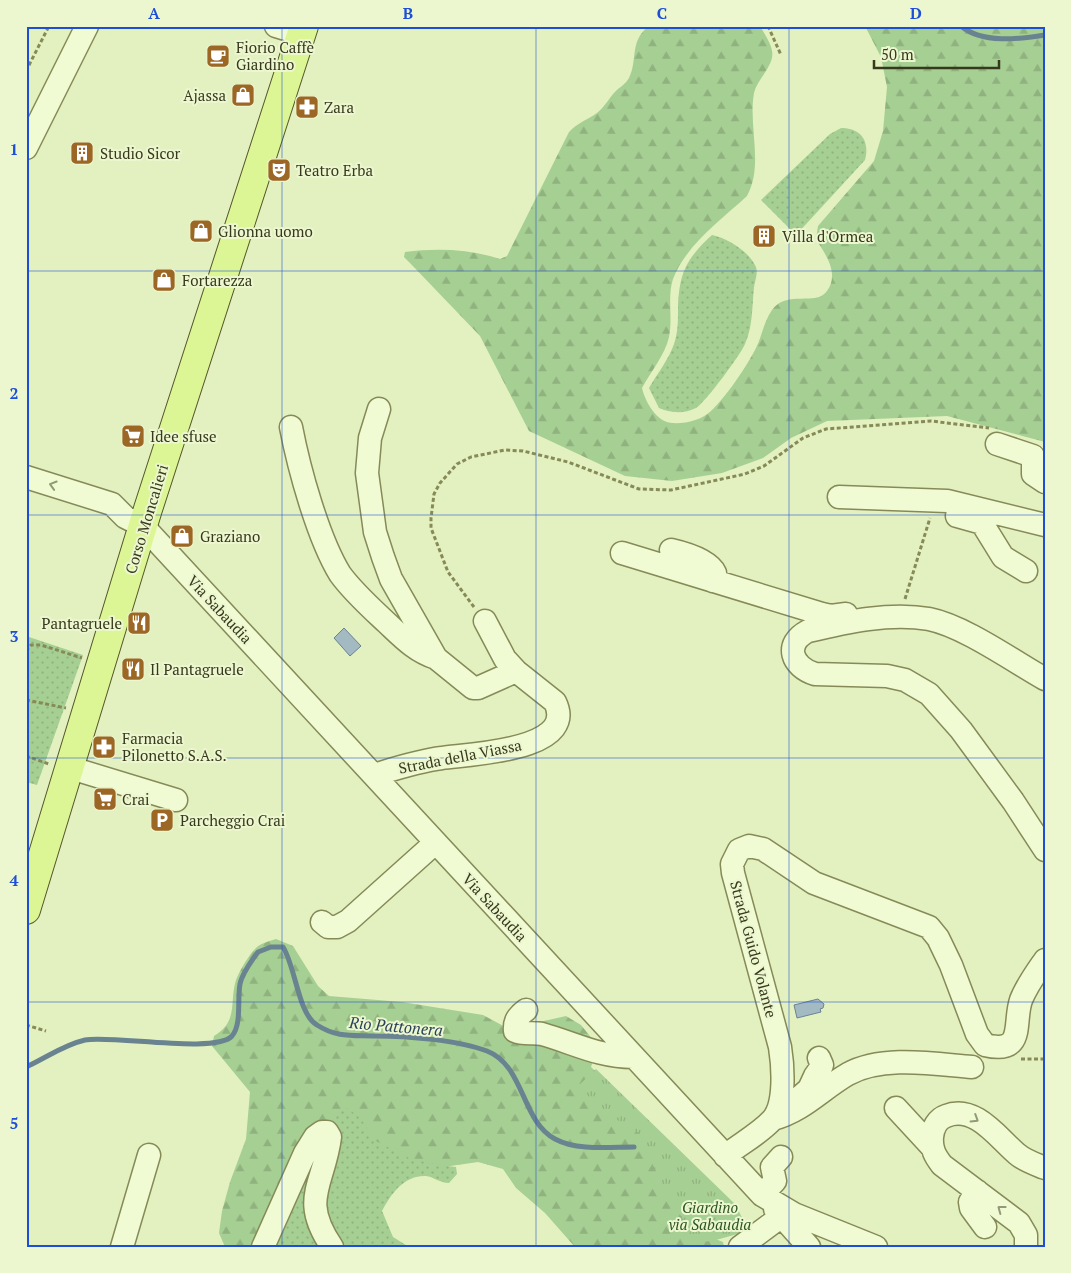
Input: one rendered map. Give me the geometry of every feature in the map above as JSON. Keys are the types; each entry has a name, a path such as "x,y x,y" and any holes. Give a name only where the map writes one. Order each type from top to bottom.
{"main road":[{"name":"Corso Moncalieri","path":"26,910 33,869 60,766 134,521 303,30"}],"street":[{"path":"26,148 87,26"},
{"path":"276,26 303,30"},
{"path":"379,410 370,438 367,473 376,532 391,579 436,658"},
{"path":"291,427 299,464 327,550 342,575 366,604 415,649 436,658 473,688 487,685 518,658 527,668 556,687"},
{"path":"997,437 1033,456 1033,474 1045,482"},
{"name":"Via Sabaudia","path":"26,477 112,504 134,521 374,774 762,1195 794,1214 876,1247"},
{"path":"26,493 117,520 134,521"},
{"path":"839,497 941,501 1045,524"},
{"path":"941,501 948,513 982,523 1003,557 1026,571"},
{"path":"671,550 686,553 712,568 715,573 713,581"},
{"path":"622,553 831,616 884,608 898,616"},
{"path":"1045,679 956,629 931,620 898,616 808,631 800,635 795,643 794,660 804,671 816,674 888,676 905,680 929,694 961,730 1013,801 1045,850"},
{"name":"Strada della Viassa","path":"374,774 416,762 510,749 553,732 558,719 555,702 510,665 485,621"},
{"path":"60,766 176,800"},
{"path":"322,922 328,927 337,927 348,921 435,842"},
{"name":"Strada Guido Volante","path":"773,1118 783,1086 784,1069 780,1047 732,864 739,850 749,846 763,849 814,883 929,927 944,950 977,1034 985,1045 1000,1047 1012,1042 1017,1034 1020,1003 1028,983 1045,960"},
{"path":"526,1010 518,1016 514,1024 515,1031 521,1034 540,1034 612,1057 633,1057"},
{"path":"725,1156 773,1118 789,1108 809,1089 822,1065 819,1058"},
{"path":"773,1118 789,1115 849,1074 879,1062 972,1067"},
{"path":"896,1108 932,1147"},
{"path":"1026,1247 1026,1235 1019,1223 942,1165 934,1155 932,1147 933,1131 939,1120 954,1113 969,1114 1018,1156 1045,1168"},
{"path":"263,1247 306,1153 315,1137 322,1132 327,1132 330,1137 314,1207 322,1231 332,1247"},
{"path":"1025,1139 1034,1151 1045,1154"},
{"path":"122,1247 149,1155"},
{"path":"781,1156 772,1167 775,1181 762,1195 809,1247"},
{"path":"977,1192 970,1202 971,1208 985,1227"},
{"path":"740,1247 782,1216"}],"path":[{"path":"26,71 49,26"},
{"path":"768,26 781,55"},
{"path":"485,621 448,572 431,528 432,506 440,483 457,464 472,457 504,450 523,451 568,462 639,489 671,490 745,474 764,466 804,438 826,430 931,421 973,425 997,437"},
{"path":"898,616 941,501"},
{"path":"26,651 31,645 41,645 84,658"},
{"path":"26,700 67,708"},
{"path":"26,756 60,766"},
{"path":"26,1025 46,1031"},
{"path":"1036,1060 1045,1059"}],"green space":[{"path":"649,26 760,26 769,41 772,51 771,62 754,93 755,159 752,184 747,196 695,244 679,267 671,286 670,330 667,344 642,388 649,405 656,415 666,422 677,423 693,421 703,417 723,398 752,355 769,314 778,304 785,300 822,296 831,284 832,271 830,264 816,239 818,226 874,161 883,131 887,87 881,57 865,26 1045,26 1045,442 947,416 827,421 791,438 763,458 722,473 672,481 625,476 529,431 480,336 404,257 405,252 453,250 477,253 500,259 507,256 569,132 575,126 600,111 615,92 628,80 632,71 636,44"},
{"path":"841,128 854,130 862,137 866,147 865,160 796,235 761,200 830,134"},
{"path":"712,235 730,242 742,250 752,260 756,268 750,330 737,358 701,404 687,411 668,411 659,408 649,388 672,350 675,340 682,276 690,259"},
{"path":"26,636 83,655 37,785 26,782"},
{"path":"276,939 293,946 318,986 329,996 402,1002 483,1015 509,1029 566,1016 581,1025 598,1046 591,1067 632,1107 713,1238 723,1242 724,1247 575,1247 545,1213 516,1188 503,1169 478,1162 279,1191 250,1246 225,1247 219,1233 222,1211 230,1182 246,1139 250,1092 212,1046 214,1036 222,1030 230,1017 236,980 245,962 257,947"},
{"name":"Giardino via Sabaudia","path":"596,1069 736,1205 748,1231 697,1243 664,1187 647,1153 642,1135 578,1096 575,1091"},
{"path":"345,1107 360,1117 374,1140 409,1158 456,1167 457,1174 449,1183 426,1176 411,1179 399,1187 390,1198 382,1211 393,1237 409,1247 272,1247 327,1121"}],"water":[{"path":"344,628 361,646 350,656 334,638"},
{"path":"818,999 824,1004 823,1008 820,1009 821,1012 797,1018 794,1005"}],"waterway":[{"path":"961,26 979,36 990,38 1013,39 1045,35"},
{"name":"Rio Pattonera","path":"26,1067 62,1048 85,1040 99,1039 186,1044 206,1044 222,1041 232,1036 235,1031 238,1018 240,984 250,963 258,952 271,947 283,947 291,966 301,1001 311,1019 324,1029 345,1035 432,1039 462,1044 487,1051 499,1058 509,1069 535,1120 544,1131 555,1139 583,1147 634,1147"}],"place":[{"name":"Fiorio Caffè Giardino","path":"218,56"},
{"name":"Ajassa","path":"243,95"},
{"name":"Zara","path":"307,107"},
{"name":"Studio Sicor","path":"82,153"},
{"name":"Teatro Erba","path":"279,170"},
{"name":"Glionna uomo","path":"201,231"},
{"name":"Villa d'Ormea","path":"764,236"},
{"name":"Fortarezza","path":"164,280"},
{"name":"Idee sfuse","path":"133,436"},
{"name":"Graziano","path":"182,536"},
{"name":"Pantagruele","path":"139,623"},
{"name":"Il Pantagruele","path":"133,669"},
{"name":"Farmacia Pilonetto S.A.S.","path":"104,747"},
{"name":"Crai","path":"105,799"},
{"name":"Parcheggio Crai","path":"162,820"}]}
